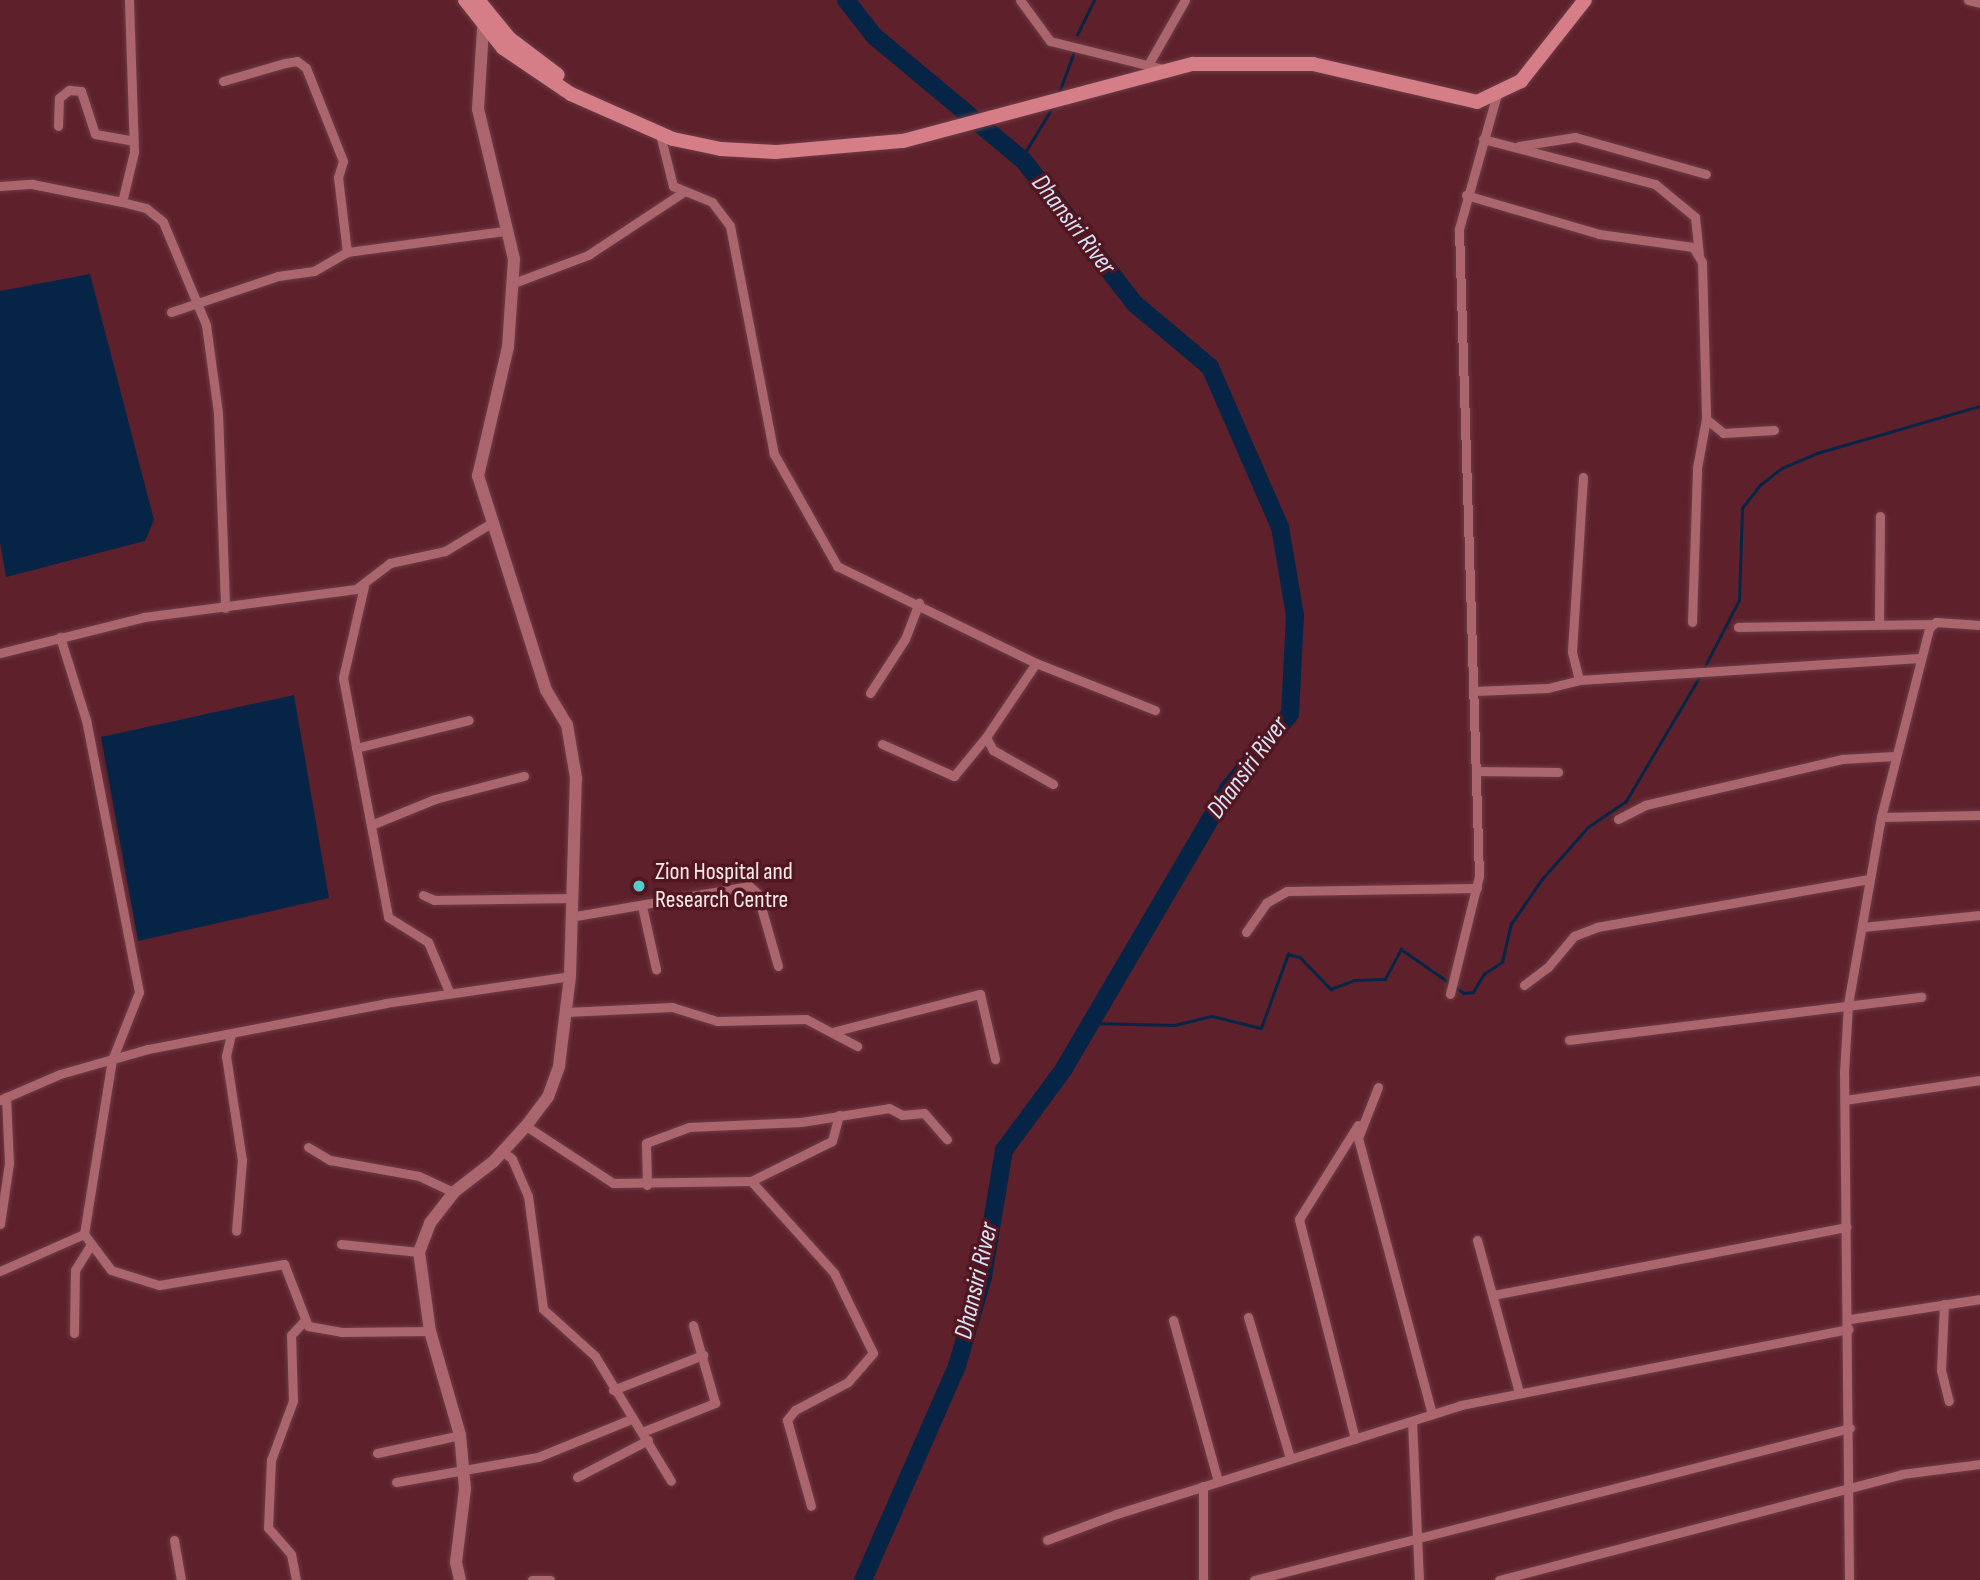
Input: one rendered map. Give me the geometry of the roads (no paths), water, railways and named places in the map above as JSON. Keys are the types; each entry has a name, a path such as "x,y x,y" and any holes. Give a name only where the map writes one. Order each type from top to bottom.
{"main road":[{"path":"465,0 482,12 522,50 590,100 660,134 747,151 846,150 903,141 1163,69 1224,62 1313,64 1463,102 1496,97 1521,81 1586,0"}],"street":[{"path":"122,202 133,141 129,0"},
{"path":"1020,0 1050,41 1163,69"},
{"path":"1148,65 1185,0"},
{"path":"1968,0 1980,3"},
{"path":"458,1579 464,1467 460,1435 430,1331 419,1252 430,1223 454,1192 526,1126 548,1097 559,1066 570,976 576,753 567,725 546,690 493,522 478,459 508,348 510,284 514,259 504,231 478,109 482,12"},
{"path":"223,81 285,63 298,61 306,68 342,161 338,177 347,252"},
{"path":"58,126 59,98 76,90 88,99 95,134 133,141"},
{"path":"1450,994 1477,888 1475,691 1458,259 1466,195 1496,97"},
{"path":"660,134 667,176 682,193 712,202 730,226 758,355 765,427 817,536 846,572 919,603 1036,663 1154,710"},
{"path":"1517,147 1575,137 1706,174"},
{"path":"1483,139 1656,184 1695,217 1700,231 1706,419 1697,468 1692,622"},
{"path":"0,186 32,184 122,202 146,208 163,222 198,302 218,414 220,538 229,594 225,608"},
{"path":"510,284 588,255 682,193"},
{"path":"1466,195 1600,234 1685,243 1699,254"},
{"path":"171,312 278,276 314,271 347,252 504,231"},
{"path":"1706,419 1723,433 1774,430"},
{"path":"1579,680 1572,652 1583,477"},
{"path":"1879,623 1880,516"},
{"path":"0,653 144,617 225,608 364,586 390,563 445,551 493,522"},
{"path":"364,586 343,661 356,748 388,917 428,942 450,994"},
{"path":"870,693 905,639 919,603"},
{"path":"1738,627 1879,623 1980,625"},
{"path":"1849,1580 1850,1319 1845,1100 1848,1004 1881,817 1919,658 1932,624"},
{"path":"60,637 86,720 139,992 112,1060 85,1234 90,1246 111,1270 159,1285 284,1264 304,1321"},
{"path":"1475,691 1548,688 1579,680 1683,672 1919,658"},
{"path":"882,744 954,776 986,737 1036,663"},
{"path":"356,748 469,720"},
{"path":"986,737 993,750 1053,784"},
{"path":"1618,819 1645,805 1842,759 1895,756"},
{"path":"1477,771 1558,772"},
{"path":"371,825 435,799 524,776"},
{"path":"1881,817 1980,816"},
{"path":"1524,985 1548,968 1574,936 1597,927 1869,879"},
{"path":"570,917 749,886 757,893 778,966"},
{"path":"1246,932 1266,903 1287,891 1477,888"},
{"path":"423,895 434,900 570,898"},
{"path":"642,906 656,969"},
{"path":"1862,927 1980,915"},
{"path":"0,1224 9,1163 3,1098 112,1060 231,1034 450,994 570,976"},
{"path":"832,1032 980,994 995,1059"},
{"path":"1569,1040 1848,1004 1921,998"},
{"path":"566,1012 671,1007 717,1021 806,1019 857,1046"},
{"path":"231,1034 226,1056 242,1160 236,1230"},
{"path":"1845,1100 1980,1080"},
{"path":"1355,1439 1299,1219 1358,1125 1378,1087"},
{"path":"647,1185 645,1147 654,1135 689,1127 839,1115 882,1108 902,1115 924,1113 947,1139"},
{"path":"526,1126 599,1179 647,1185 751,1181 832,1141 839,1115"},
{"path":"1358,1125 1432,1414"},
{"path":"308,1147 330,1160 419,1176 454,1192"},
{"path":"501,1150 512,1159 528,1196 543,1309 586,1344 671,1481"},
{"path":"751,1181 834,1273 873,1353 848,1382 794,1410 787,1419 811,1506"},
{"path":"1493,1296 1847,1227"},
{"path":"0,1271 85,1234"},
{"path":"1476,1240 1519,1392"},
{"path":"341,1244 419,1252"},
{"path":"74,1333 75,1270 90,1246"},
{"path":"1850,1319 1980,1299"},
{"path":"1944,1304 1941,1370 1949,1401"},
{"path":"1248,1317 1290,1458"},
{"path":"1173,1320 1219,1480"},
{"path":"304,1321 341,1332 430,1331"},
{"path":"296,1580 290,1554 268,1528 271,1460 293,1401 291,1335 304,1321"},
{"path":"577,1477 645,1436 715,1403 693,1325"},
{"path":"1047,1541 1219,1480 1432,1414 1519,1392 1849,1329"},
{"path":"613,1390 703,1355"},
{"path":"396,1482 464,1467 510,1464 560,1451 631,1419"},
{"path":"1412,1421 1419,1580"},
{"path":"1254,1580 1850,1429"},
{"path":"377,1452 460,1435"},
{"path":"1499,1580 1924,1470 1980,1464"},
{"path":"1203,1486 1203,1580"},
{"path":"174,1540 181,1580"},
{"path":"532,1580 550,1580"}],"water":[{"path":"90,274 154,520 145,541 6,577 0,542 0,291"},
{"path":"294,695 329,898 138,941 101,737"}],"waterway":[{"name":"Dhansiri River","path":"846,0 874,36 1024,161 1135,304 1210,367 1280,527 1295,616 1290,714 1228,789 1064,1069 1004,1150 983,1277 957,1366 863,1580"},
{"path":"1077,35 1094,0"},
{"path":"1058,95 1074,52"},
{"path":"1021,159 1052,108"},
{"path":"1704,668 1739,600 1742,508 1760,485 1782,468 1817,453 1980,406"},
{"path":"1091,1023 1175,1025 1212,1016 1261,1028 1288,954 1300,957 1331,989 1354,980 1385,979 1401,949 1464,993 1473,992 1484,974 1502,962 1511,924 1542,879 1588,827 1626,801 1701,674"}],"place":[{"name":"Zion Hospital and Research Centre","path":"639,886"}]}
